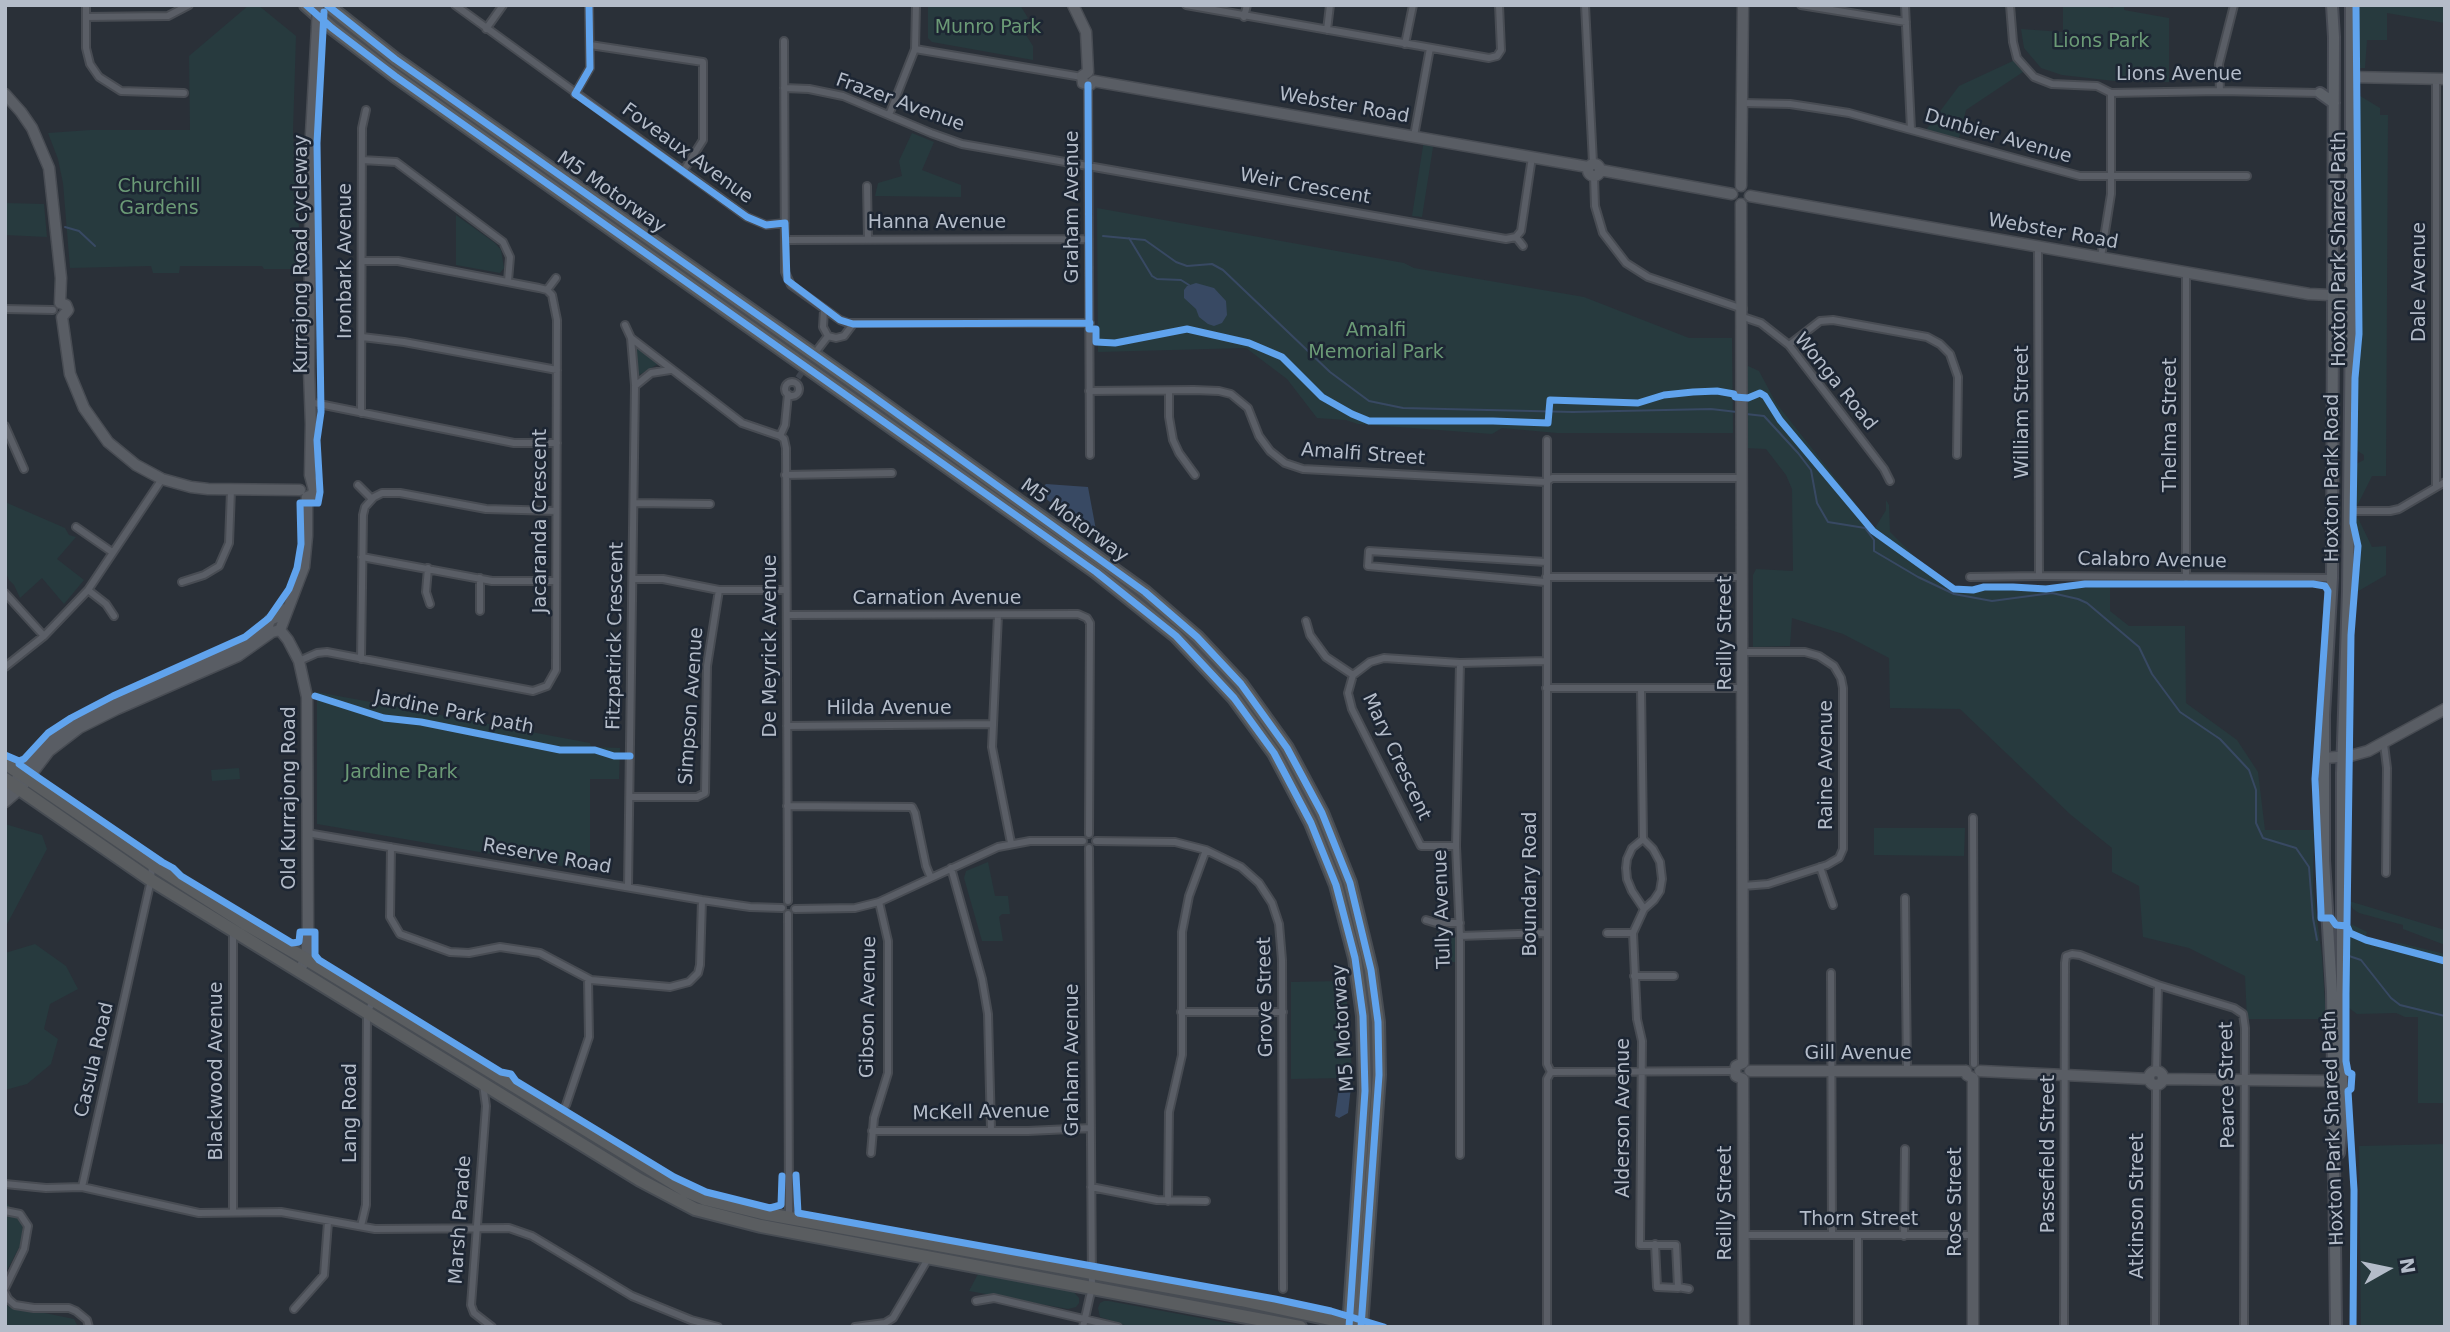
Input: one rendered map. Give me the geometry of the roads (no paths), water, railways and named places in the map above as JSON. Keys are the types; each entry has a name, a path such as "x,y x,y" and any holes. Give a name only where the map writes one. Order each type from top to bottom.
{"highway":[{"name":"M5 Motorway","path":"306,5 331,28 395,76 1096,572 1176,636 1234,698 1274,753 1311,823 1336,885 1355,958 1363,1016 1365,1091 1354,1326"},
{"name":"M5 Motorway","path":"327,5 405,67 856,384 1145,592 1197,637 1241,684 1287,748 1322,813 1350,883 1371,970 1378,1022 1379,1075 1354,1326"},
{"path":"5,763 15,783 151,880 299,971 370,1007 686,1191 788,1229"},
{"path":"15,783 306,959 370,1007 483,1084 674,1200 720,1217 1092,1273 1354,1326"},
{"path":"930,1250 1092,1287 1300,1327"},
{"path":"1322,1327 1334,1320"}],"main road":[{"name":"Hoxton Park Road","path":"2332,5 2332,578 2324,715 2324,878 2339,1081"},
{"name":"Hoxton Park Road","path":"2336,1327 2351,296 2351,5"},
{"path":"2320,93 2334,103"}],"street":[{"path":"86,5 87,56 94,70 106,82 121,91 131,93 184,93"},
{"path":"86,17 167,16 189,5"},
{"path":"5,803 15,783 49,751 79,728 239,656 275,626 299,584 307,552 305,488 312,424 309,402 312,134 318,5"},
{"name":"Foveaux Avenue","path":"455,5 747,217 766,225 785,223"},
{"path":"486,29 503,5"},
{"path":"575,94 588,73 589,5"},
{"path":"889,114 915,48 916,5"},
{"path":"1186,5 1489,58 1497,56 1502,45 1499,5"},
{"path":"1244,17 1247,5"},
{"path":"1327,30 1330,5"},
{"path":"1405,44 1413,5"},
{"name":"Wonga Road","path":"1585,5 1595,206 1603,233 1626,263 1648,277 1743,313 1789,345 1884,469 1890,481"},
{"path":"1741,186 1743,5"},
{"path":"1801,5 1906,22"},
{"path":"1905,5 1912,129"},
{"name":"Lions Avenue","path":"2010,5 2017,58 2029,72 2052,84 2097,86 2111,93 2320,93"},
{"path":"2220,91 2219,64 2234,5"},
{"name":"Graham Avenue","path":"1077,6 1087,40 1090,455"},
{"path":"784,41 787,280 824,310 853,324 1090,323"},
{"path":"590,45 703,62 703,140 684,170"},
{"name":"Webster Road","path":"915,48 1732,194"},
{"path":"1414,136 1430,48"},
{"path":"2351,78 2440,78"},
{"name":"Dale Avenue","path":"2436,487 2436,177 2440,78"},
{"name":"Frazer Avenue","path":"784,88 809,89 843,96 962,144 1088,165"},
{"path":"2101,257 2111,194 2111,93"},
{"path":"5,94 32,128 49,167 61,278 57,306"},
{"name":"Dunbier Avenue","path":"1743,103 1790,104 1849,113 2080,176 2247,176"},
{"name":"Ironbark Avenue","path":"361,413 362,121 366,110"},
{"path":"1523,246 1516,237 1521,228 1532,157"},
{"path":"362,160 396,162 503,242 510,257 508,281"},
{"name":"Weir Crescent","path":"1088,165 1506,239 1516,237"},
{"path":"2436,177 2445,180"},
{"path":"867,186 868,239"},
{"path":"1741,186 1749,190 1750,196 1747,202 1741,204 1734,200 1732,194 1735,188 1741,186"},
{"name":"Webster Road","path":"1750,196 2332,297 2351,296"},
{"name":"Reilly Street","path":"1741,204 1746,1071 1744,1327"},
{"name":"Hanna Avenue","path":"786,240 1089,239"},
{"name":"William Street","path":"2038,247 2039,576"},
{"path":"362,261 398,261 547,290 556,278"},
{"name":"Thelma Street","path":"2186,272 2186,578"},
{"name":"Jacaranda Crescent","path":"299,661 321,652 520,690 542,690 552,681 556,670 557,320 554,300 547,290"},
{"path":"5,309 65,305 68,310 62,317 70,374 77,394 90,418 108,442 136,465 162,479 191,487 231,490 305,488"},
{"path":"824,310 823,327 828,336 844,336 853,324"},
{"path":"1789,345 1820,321 1833,320 1927,337 1940,344 1950,354 1958,377 1957,455"},
{"name":"Fitzpatrick Crescent","path":"625,325 631,338 635,386 628,887"},
{"path":"818,349 828,336"},
{"path":"362,337 557,370"},
{"name":"Fitzpatrick Crescent","path":"631,338 743,423 780,436"},
{"path":"635,386 647,375 670,370"},
{"name":"De Meyrick Avenue","path":"788,901 786,445 780,436 785,425 788,394 785,390 787,384 797,380"},
{"name":"Amalfi Street","path":"1089,391 1219,391 1235,396 1251,412 1259,436 1269,451 1297,468 1546,482"},
{"path":"1169,391 1169,417 1173,440 1195,475"},
{"path":"309,402 514,443 557,443"},
{"path":"5,426 24,469"},
{"name":"Boundary Road","path":"1547,440 1546,933 1547,1064 1551,1072 1547,1079 1547,1327"},
{"path":"785,475 892,473"},
{"path":"1546,482 1552,478 1743,478"},
{"path":"5,667 44,636 88,590 162,479"},
{"path":"2348,511 2399,509 2445,482"},
{"path":"358,485 372,499"},
{"path":"182,582 204,575 219,566 229,543 231,490"},
{"path":"361,659 363,515 365,507 372,499 389,492 486,509 556,511"},
{"path":"634,503 710,504"},
{"path":"76,527 112,552"},
{"path":"1546,562 1369,551 1368,566 1546,579 1743,577"},
{"path":"362,557 480,578 513,582 556,581"},
{"path":"428,568 426,592 430,604"},
{"name":"Calabro Avenue","path":"1970,577 2332,578"},
{"path":"480,578 480,611"},
{"path":"634,579 663,579 719,590 786,590"},
{"path":"88,590 106,604 114,616"},
{"name":"Simpson Avenue","path":"629,796 697,796 705,793 707,666 719,590"},
{"path":"5,593 44,636"},
{"name":"Carnation Avenue","path":"787,615 1077,614 1087,618 1090,623 1089,835"},
{"path":"998,615 992,747 1011,843"},
{"path":"1306,621 1310,635 1326,657 1353,675"},
{"name":"Old Kurrajong Road","path":"275,626 288,640 299,661 307,697 308,933 306,959 299,971"},
{"name":"Raine Avenue","path":"1743,652 1805,652 1819,656 1834,666 1841,678 1843,849 1839,858 1820,867 1768,884 1743,887"},
{"name":"Mary Crescent","path":"1456,846 1421,846 1352,709 1349,693 1353,675 1370,662 1384,658 1460,663 1546,661"},
{"name":"Tully Avenue","path":"1460,663 1456,846 1460,923 1460,1155"},
{"path":"1546,688 1743,688"},
{"path":"1641,688 1643,839 1632,848 1626,868 1632,891 1644,909"},
{"path":"2324,758 2368,751 2445,709"},
{"name":"Hilda Avenue","path":"787,726 992,724"},
{"path":"2384,744 2387,768 2386,873"},
{"path":"788,806 912,807 931,877"},
{"name":"Rose Street","path":"1973,817 1973,1327"},
{"name":"Reserve Road","path":"307,833 702,900 750,907 782,908"},
{"path":"1089,835 1095,837 1096,841 1090,848 1084,845 1083,841 1089,835"},
{"name":"Alderson Avenue","path":"1643,839 1660,862 1662,879 1660,891 1644,909 1633,933 1637,1019 1642,1041 1640,1245 1655,1244"},
{"path":"788,914 795,909 855,908 879,902 986,851 1011,843 1083,841"},
{"name":"Grove Street","path":"1096,841 1175,842 1206,850 1241,867 1259,883 1272,903 1281,936 1283,1289"},
{"path":"391,847 389,910 392,924 400,934 450,952 469,953 500,947 540,953 588,979 670,988 689,982 698,973 700,965 702,900"},
{"name":"Graham Avenue","path":"1083,1327 1092,1287 1090,848"},
{"path":"1168,1200 1169,1112 1182,1055 1182,932 1189,896 1206,850"},
{"name":"Casula Road","path":"82,1187 151,880 152,864"},
{"path":"1820,867 1833,905"},
{"path":"951,868 982,979 988,1014 991,1130"},
{"path":"1905,898 1907,1071"},
{"path":"788,914 784,913 783,904 788,901 794,904 795,909"},
{"name":"Gibson Avenue","path":"871,1153 872,1131 888,1073 888,941 879,902"},
{"path":"788,914 788,1229"},
{"path":"1426,920 1436,923 1460,923"},
{"name":"Blackwood Avenue","path":"233,930 233,1212"},
{"path":"1460,936 1546,933"},
{"path":"1607,933 1633,933"},
{"name":"Pearce Street","path":"2065,981 2066,956 2080,955 2158,985 2240,1010 2245,1018 2244,1327"},
{"path":"1831,972 1832,1235"},
{"path":"1634,976 1674,976"},
{"path":"566,1105 589,1037 588,979"},
{"name":"Passefield Street","path":"2064,1327 2065,981"},
{"name":"Atkinson Street","path":"2155,1327 2158,985"},
{"name":"Lang Road","path":"361,1226 366,1205 370,1007"},
{"path":"1181,1012 1283,1012"},
{"path":"1551,1072 1735,1071 1736,1076 1746,1071"},
{"name":"Gill Avenue","path":"1746,1071 1973,1071 2156,1079 2339,1081"},
{"name":"Marsh Parade","path":"483,1084 486,1106 471,1305 474,1313 492,1327"},
{"path":"486,1106 489,1101 502,1096"},
{"name":"McKell Avenue","path":"872,1131 1091,1128"},
{"path":"1903,1236 1905,1149"},
{"path":"5,1184 46,1188 82,1187 199,1213 281,1212 328,1222 391,1230 519,1230 620,1290 690,1323 718,1327"},
{"path":"1091,1187 1168,1200 1206,1201"},
{"path":"5,1211 20,1214 28,1226 24,1249 5,1290 8,1299 15,1305 34,1308 69,1308 87,1320 89,1327"},
{"path":"294,1309 324,1275 328,1222"},
{"name":"Thorn Street","path":"1744,1235 1973,1235"},
{"path":"1858,1235 1858,1327"},
{"path":"1678,1288 1676,1245 1655,1244 1657,1287 1689,1289"},
{"path":"855,1327 885,1323 892,1318 930,1250"},
{"path":"976,1301 995,1297 1118,1327"}],"water":[{"path":"1196,283 1214,288 1226,301 1227,315 1222,323 1214,326 1208,324 1184,298 1187,286"},
{"path":"1046,484 1088,487 1096,530 1093,533 1042,496"},
{"path":"1342,1083 1349,1083 1351,1087 1348,1113 1339,1118 1335,1116 1339,1087"}],"waterway":[{"path":"65,227 79,231 95,246"},
{"path":"1103,236 1145,240 1176,262 1187,266 1212,264 1223,270 1330,372 1369,401 1403,408 1573,412 1711,409 1737,412"},
{"path":"1129,238 1152,276 1157,279 1181,280 1189,285"},
{"path":"1746,414 1764,416 1811,470 1817,503 1828,522 1865,528 1874,540 1874,551 1954,594 1992,601 2052,593 2078,599 2087,603 2139,647 2152,674 2180,712 2220,739 2249,770 2256,790 2256,823 2263,838 2296,848 2309,867 2317,940"},
{"path":"2349,956 2361,960 2391,998 2400,1005 2445,1016"}],"tunnel":[{"path":"798,378 815,354"}],"park label":[{"name":"Munro Park","path":"988,28"},
{"name":"Lions Park","path":"2101,42"},
{"name":"Churchill Gardens","path":"159,198"},
{"name":"Amalfi Memorial Park","path":"1376,342"},
{"name":"Jardine Park","path":"401,773"}]}
